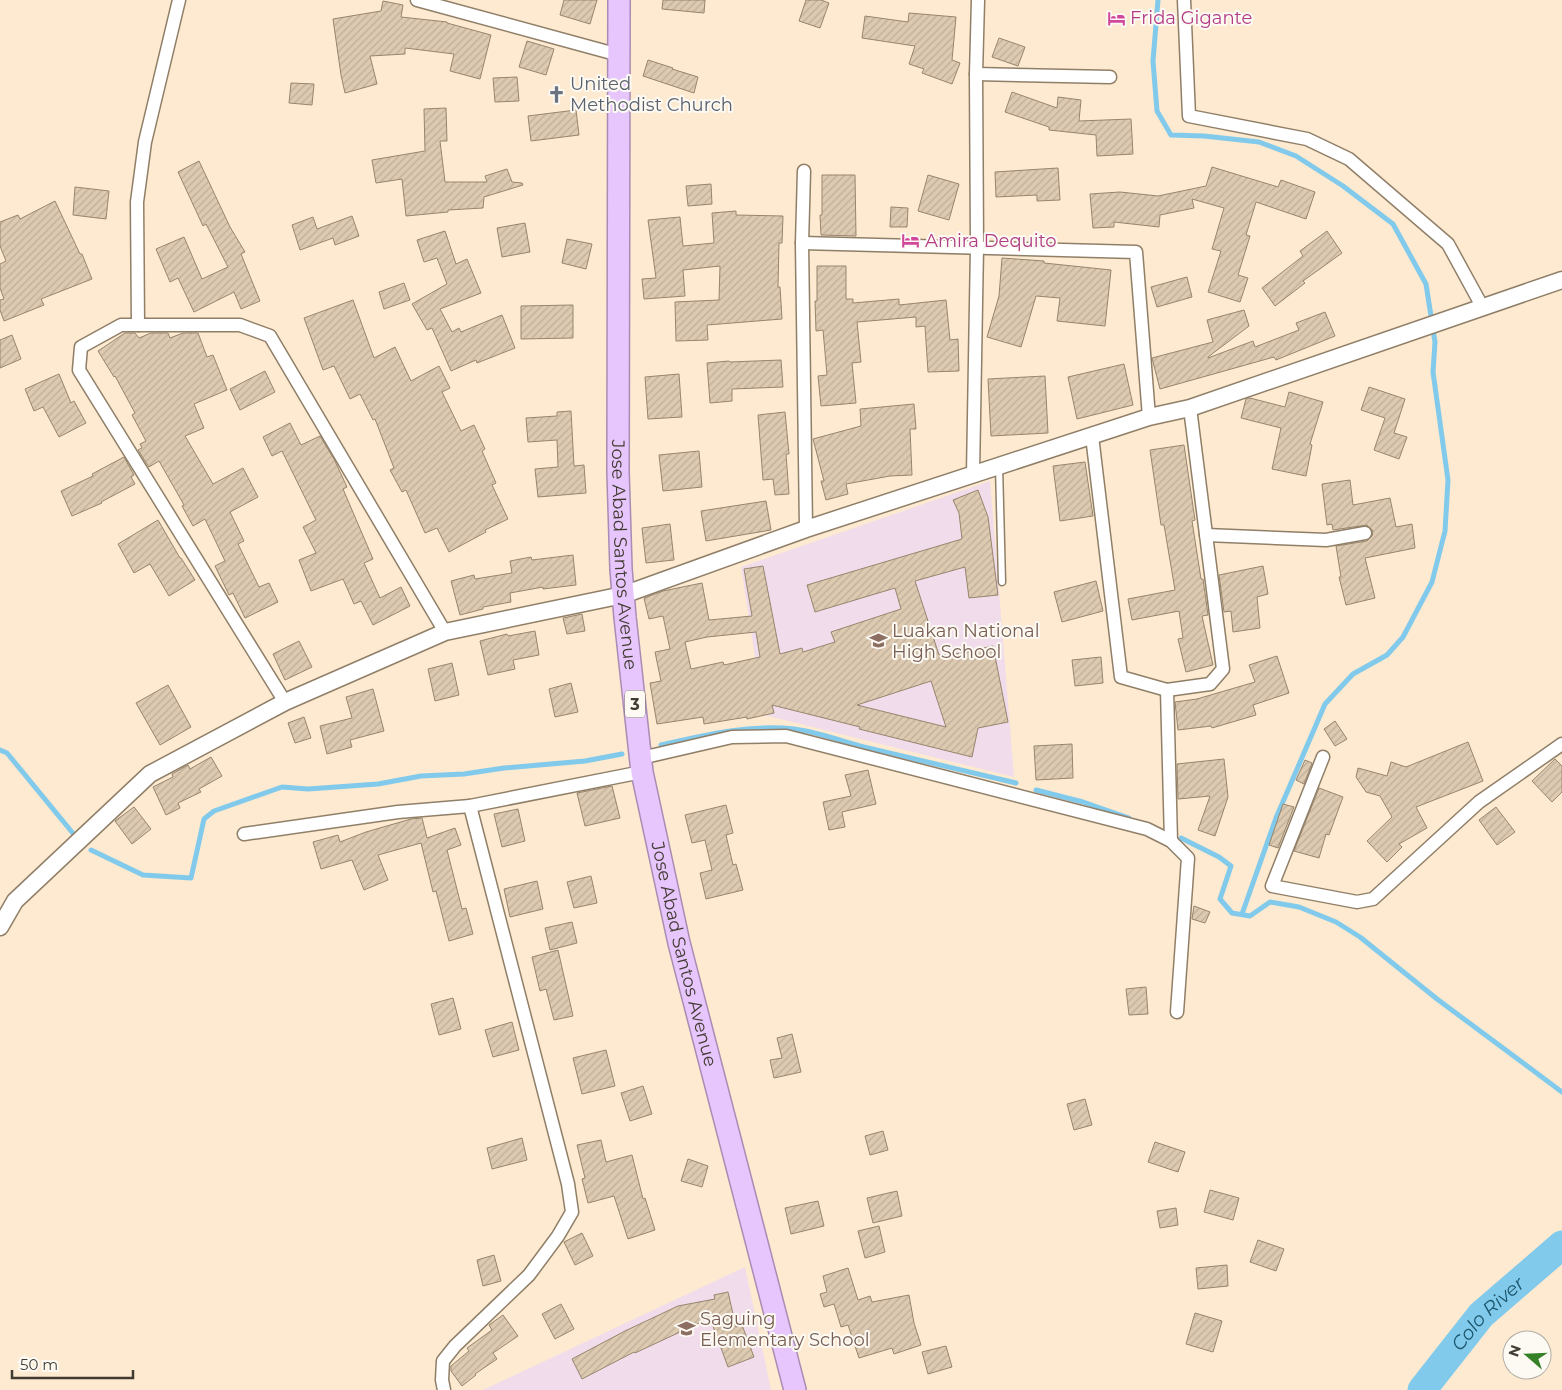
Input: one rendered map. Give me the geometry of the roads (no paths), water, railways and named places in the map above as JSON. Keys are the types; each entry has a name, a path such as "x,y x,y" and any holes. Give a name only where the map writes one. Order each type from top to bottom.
{"highway":[{"name":"Jose Abad Santos Avenue","path":"619,0 618,472 621,568 642,765 679,943 795,1390"}],"street":[{"path":"138,325 137,202 145,142 179,0"},
{"path":"417,0 619,55"},
{"path":"973,474 977,247 976,74 978,0"},
{"path":"1184,0 1189,116 1307,139 1349,159 1448,244 1483,308"},
{"path":"976,74 1110,77"},
{"path":"804,171 802,243 806,529"},
{"path":"802,243 1136,252 1149,417"},
{"path":"0,927 15,901 150,774 285,702 445,632 624,595 806,529 1149,417 1190,408 1562,280"},
{"path":"285,702 79,370 81,347 121,325 240,325 270,336 445,632"},
{"path":"1092,436 1121,677 1167,690 1210,684 1223,669 1190,408"},
{"path":"1206,535 1326,540 1365,533"},
{"path":"1167,690 1171,841"},
{"path":"244,834 398,812 470,806 642,765 732,737 786,736 1147,829 1171,841 1188,858 1177,1012"},
{"path":"1323,757 1272,886 1356,902 1373,899 1479,802 1562,744"},
{"path":"444,1390 442,1361 455,1346 529,1276 558,1236 572,1212 568,1184 470,806"}],"lane":[{"path":"999,466 1002,582"}],"waterway":[{"path":"1158,0 1153,61 1157,111 1171,135 1204,136 1259,142 1296,156 1343,186 1393,224 1426,284 1435,342 1433,372 1448,480 1445,531 1432,582 1403,637 1387,655 1353,674 1325,704 1276,818 1242,914"},
{"path":"661,745 710,734 744,729 794,729 1016,783"},
{"path":"0,750 7,753 76,837"},
{"path":"91,850 143,875 191,878 204,819 214,811 282,787 308,789 378,784 421,776 464,774 504,768 585,761 622,754"},
{"path":"1036,790 1083,802 1129,818"},
{"path":"1181,838 1219,857 1231,866 1220,899 1232,913 1250,916 1270,902 1299,907 1336,922 1360,937 1437,999 1562,1092"},
{"name":"Colo River","path":"1422,1390 1481,1315 1562,1245"}],"place":[{"name":"Frida Gigante","path":"1116,18"},
{"name":"United Methodist Church","path":"556,94"},
{"name":"Amira Dequito","path":"911,241"},
{"name":"Luakan National High School","path":"878,641"},
{"name":"Saguing Elementary School","path":"686,1329"}]}
